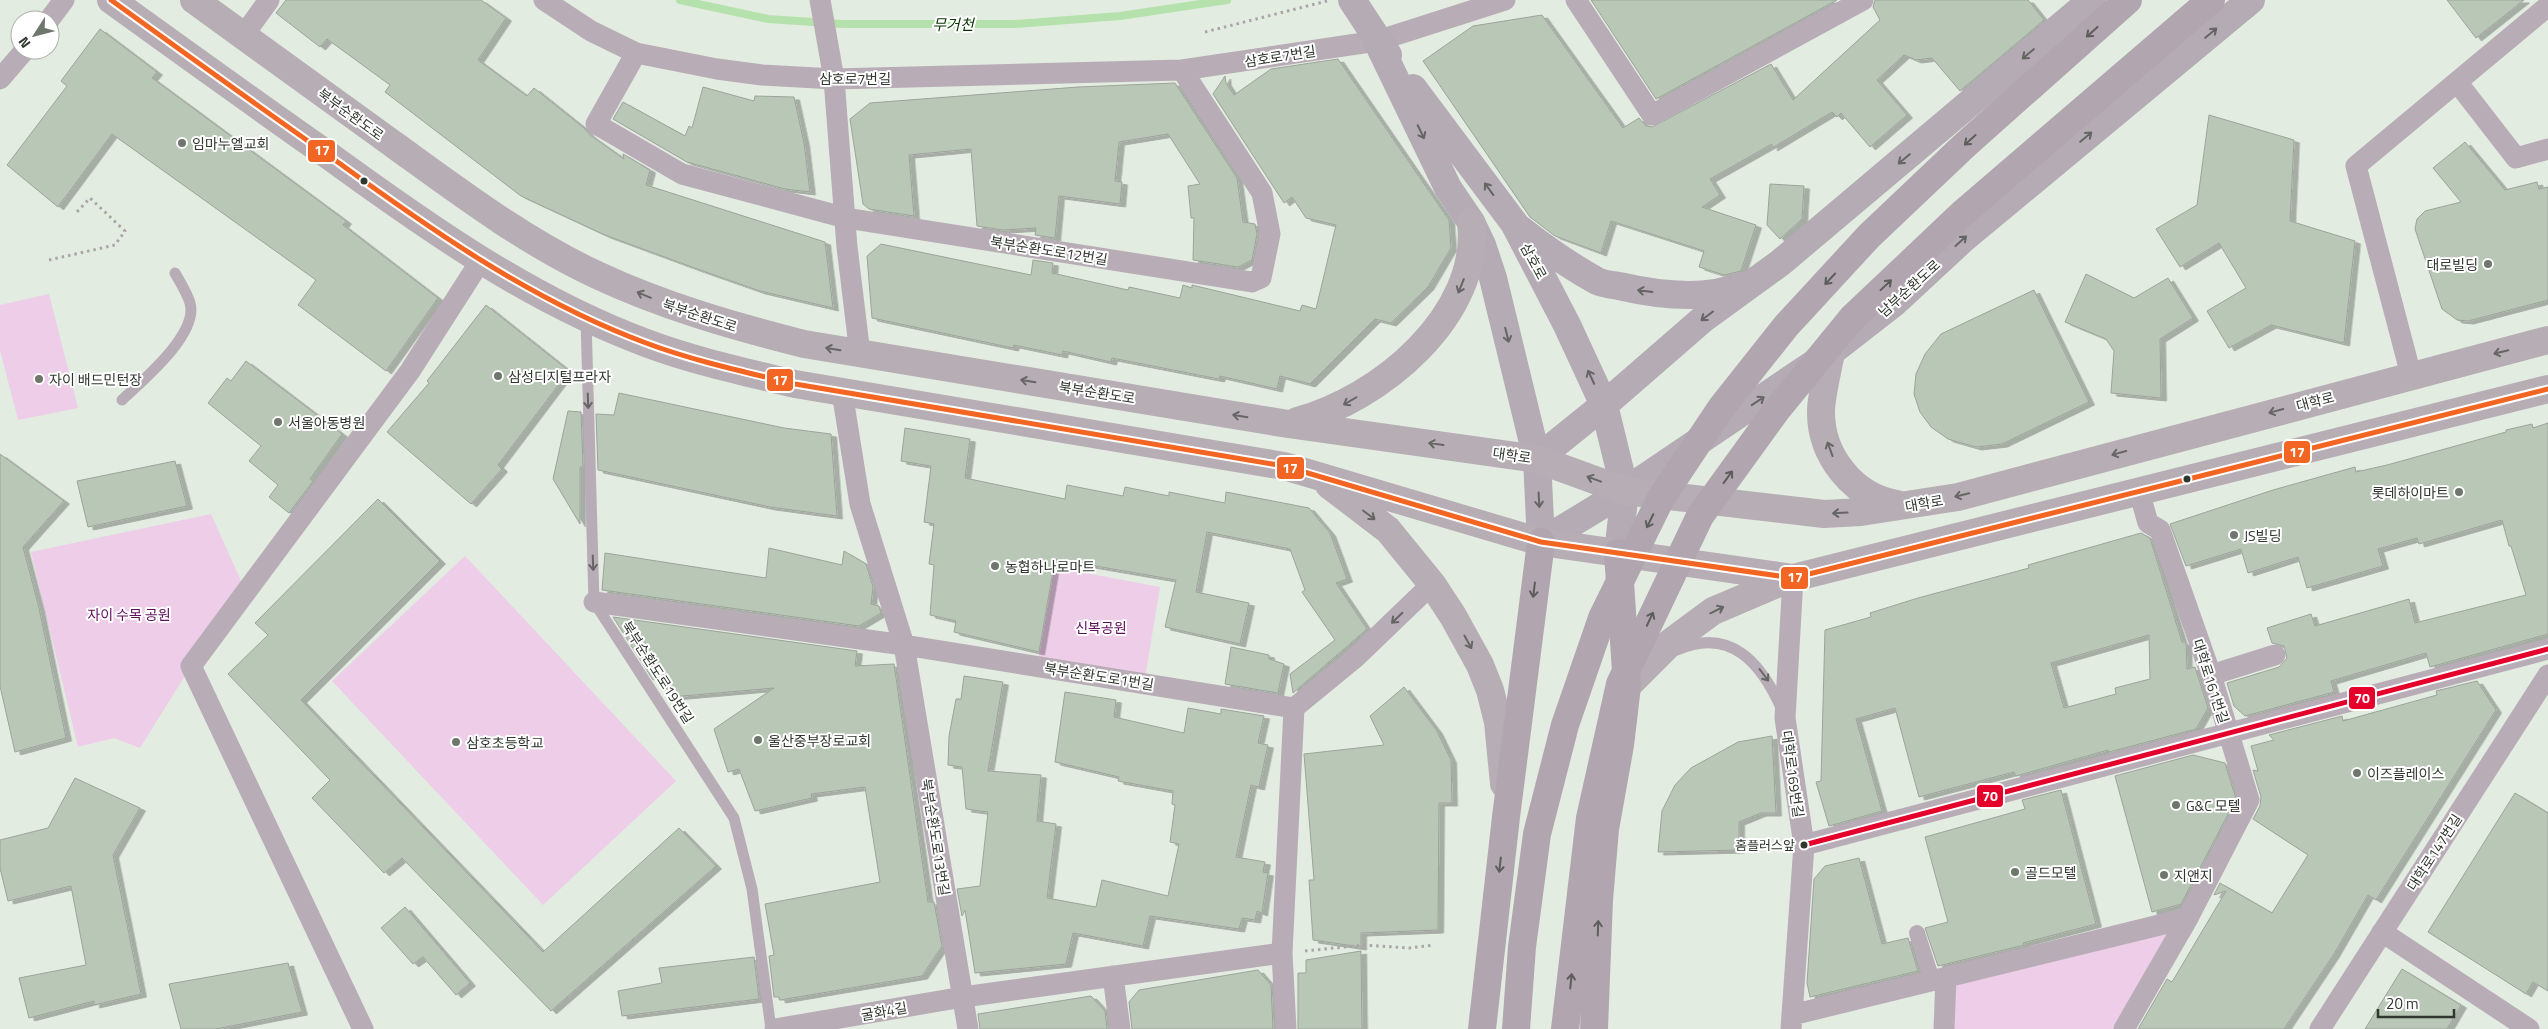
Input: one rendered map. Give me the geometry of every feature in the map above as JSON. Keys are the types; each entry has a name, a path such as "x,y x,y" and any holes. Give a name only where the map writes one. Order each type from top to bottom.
{"highway":[{"path":"1516,1029 1522,948 1537,834 1565,725 1602,618 1661,498 1721,408 1786,326 1863,243 1965,145 2128,0"},
{"path":"1565,1029 1590,818 1620,684 1700,516 1776,411 1852,318 1964,212 2211,0"},
{"path":"1482,1029 1506,816 1541,542"},
{"path":"1594,1029 1599,900 1605,829 1620,745 1627,686 1618,553"}],"main road":[{"path":"111,0 423,224 481,260 586,317 646,343 717,365 795,384 1284,466 1541,542 1792,578"},
{"name":"북부순환도로","path":"194,0 450,186 501,220 596,274 657,301 726,324 804,344 1288,424"},
{"path":"1537,458 1604,405 1703,319 1761,278 2092,0"},
{"name":"남부순환도로","path":"1541,542 1625,491 1831,352 1894,303 1963,239 2251,0"},
{"name":"삼호로","path":"1354,3 1377,41 1514,223 1567,325 1604,405 1625,491 1618,553"},
{"path":"1377,41 1448,188 1471,222 1482,245 1493,278 1537,458 1541,542"},
{"path":"1288,424 1316,416 1346,404 1373,387 1430,336 1449,311 1461,289 1473,243 1471,222"},
{"path":"1514,223 1547,250 1598,282 1632,289 1685,295 1709,294 1734,289 1761,278"},
{"name":"대학로","path":"1288,424 1537,458 1625,491 1824,514 1906,506 1958,497 2548,340"},
{"path":"1831,352 1821,410 1831,453 1841,471 1867,495 1886,502 1906,506"},
{"path":"1627,686 1671,642 1713,611 1792,578 2548,389"},
{"path":"1316,475 1388,530 1432,584 1470,646 1490,690 1498,722 1506,816"}],"street":[{"path":"243,36 269,0"},
{"name":"삼호로7번길","path":"544,0 591,31 636,53 735,72 834,79 1182,70 1377,41 1506,0"},
{"path":"820,0 834,79 860,354"},
{"path":"1576,0 1652,115 1863,0"},
{"path":"2412,375 2356,166 2548,6"},
{"name":"북부순환도로12번길","path":"636,53 596,124 682,174 846,218 1252,282 1261,278 1270,234 1262,193 1182,70"},
{"path":"0,78 17,60"},
{"path":"2458,82 2516,158 2548,149"},
{"path":"364,1029 191,666 410,371 481,260"},
{"name":"북부순환도로13번길","path":"842,392 860,504 904,645 968,1029"},
{"name":"대학로161번길","path":"2124,1029 2188,918 2249,800 2211,675 2160,530 2148,523 2139,491"},
{"name":"대학로169번길","path":"1791,1022 1804,845 1785,718 1792,578"},
{"path":"1286,1029 1282,953 1294,708 1355,658 1432,584"},
{"path":"594,602 904,645"},
{"name":"북부순환도로1번길","path":"904,645 1294,708"},
{"path":"1804,845 2228,735 2548,649"},
{"path":"2211,675 2276,654"},
{"name":"대학로147번길","path":"2320,1029 2548,675"},
{"path":"1791,1022 1939,979 2188,918"},
{"path":"2382,932 2528,1029"},
{"path":"1917,933 1939,979 1944,1029"},
{"path":"1120,1029 1113,976 1282,953"},
{"name":"굴화4길","path":"775,1029 963,997 1113,976"}],"lane":[{"path":"122,400 163,361 187,330 191,305 175,273"},
{"path":"586,317 594,602"},
{"name":"북부순환도로19번길","path":"594,602 734,818 752,889 771,1029"},
{"path":"1627,686 1672,652 1686,646 1711,642 1727,644 1758,668 1771,685 1785,718"}],"path":[{"path":"1206,32 1330,0"},
{"path":"49,260 115,245 125,231 90,198 76,213"},
{"path":"1282,953 1363,945 1410,948 1434,946"}],"green space":[{"name":"자이 배드민턴장","path":"49,294 78,408 18,420 0,350 0,305"},
{"name":"자이 수목 공원","path":"211,514 246,592 191,666 140,748 114,738 78,747 31,552"},
{"path":"465,556 676,781 543,905 332,681"},
{"name":"신복공원","path":"1053,567 1160,587 1144,684 1037,666"},
{"path":"2188,918 2124,1029 1944,1029 1946,977"}],"building":[{"path":"286,0 481,0 506,18 478,60 527,96 534,88 584,128 590,135 624,159 623,154 650,170 646,185 825,242 833,308 760,291 700,270 605,235 521,196 385,92 390,85 327,39 320,47 276,13"},
{"path":"1591,0 1837,0 1656,99"},
{"path":"1875,0 2028,0 2044,20 1960,91 1932,58 1916,60 1904,55 1877,80 1907,115 1870,147 1841,113 1837,117 1832,112 1772,148 1772,144 1710,179 1720,195 1702,207 1756,225 1741,271 1724,275 1699,267 1704,251 1611,221 1601,253 1555,236 1530,217 1423,61 1473,26 1542,15 1623,128 1639,118 1646,126 1652,127 1771,64 1793,100 1880,20 1873,7"},
{"path":"2447,0 2524,0 2476,38"},
{"path":"100,29 157,72 152,78 346,221 343,225 438,298 386,371 298,305 316,280 112,134 58,207 7,165 67,86 61,81"},
{"path":"1338,59 1449,220 1451,248 1428,287 1391,323 1375,319 1310,384 1280,376 1277,389 1220,376 1219,379 1112,358 1111,362 1063,351 1062,355 1014,345 1013,348 872,318 867,256 881,244 1031,275 1033,260 1053,263 1052,273 1128,290 1129,287 1180,298 1183,285 1192,288 1192,285 1300,311 1302,305 1316,309 1336,225 1306,218 1292,197 1284,203 1213,94 1225,76 1226,83 1234,95 1271,69"},
{"path":"1175,83 1237,178 1243,222 1255,224 1257,234 1252,260 1238,267 1193,260 1194,218 1191,218 1188,186 1200,184 1168,134 1119,142 1115,181 1122,182 1120,204 1059,196 1055,238 1035,235 1036,228 1003,230 977,226 971,149 909,155 914,216 869,209 863,204 850,119 870,103 1078,87"},
{"path":"703,87 754,101 755,96 794,97 804,143 810,192 785,189 687,162 613,119 623,102 685,136 689,126 692,128"},
{"path":"2209,115 2294,140 2290,221 2355,241 2344,343 2271,325 2229,348 2207,311 2246,288 2219,243 2180,267 2156,229 2197,205"},
{"name":"대로빌딩","path":"2465,142 2505,190 2537,182 2539,189 2548,187 2548,300 2468,321 2457,320 2442,309 2415,229 2417,219 2425,211 2461,202 2433,168"},
{"path":"1770,184 1804,186 1802,219 1780,239 1767,225"},
{"path":"2086,274 2134,298 2168,278 2193,318 2160,339 2161,398 2111,393 2114,351 2106,339 2065,322"},
{"path":"2034,290 2089,402 2002,444 1976,447 1948,439 1931,427 1920,412 1914,394 1916,374 1925,354 1941,334"},
{"path":"486,305 569,371 498,465 502,469 471,504 387,432 429,383 427,381"},
{"name":"서울아동병원","path":"246,361 342,434 310,479 313,481 289,513 269,497 278,485 249,461 261,446 208,403 227,378 231,381"},
{"path":"619,393 784,428 831,434 837,516 770,507 598,470 596,414 614,415"},
{"path":"568,411 581,412 583,467 580,467 580,524 553,479"},
{"path":"2548,423 2548,634 2430,667 2426,653 2331,681 2334,692 2245,716 2234,706 2227,683 2279,667 2287,658 2284,646 2272,643 2267,628 2311,614 2315,626 2409,599 2415,623 2526,595 2502,520 2419,544 2417,538 2378,549 2383,566 2307,588 2298,557 2248,573 2241,549 2186,566 2170,524 2273,490 2355,467 2356,472 2387,465 2506,432 2506,430 2532,424 2533,428"},
{"path":"905,428 970,439 965,478 1065,499 1067,485 1123,496 1125,487 1169,496 1169,492 1225,503 1226,492 1309,508 1330,533 1347,579 1336,583 1367,629 1293,693 1290,674 1335,640 1302,592 1305,590 1290,549 1207,532 1196,592 1249,603 1240,644 1165,627 1176,580 1055,559 1039,652 954,632 956,621 930,615 934,565 929,564 934,524 924,522 931,466 901,461"},
{"path":"0,454 64,501 23,547 39,608 66,738 15,752 0,686"},
{"path":"175,461 187,506 88,527 77,481"},
{"path":"378,499 440,561 301,700 543,952 679,828 716,866 551,1011 402,858 384,873 312,798 330,780 228,674 268,635 255,623"},
{"path":"2141,533 2150,538 2182,642 2186,642 2187,669 2195,667 2208,708 2196,729 2109,752 2108,750 2016,776 2014,772 1919,797 1895,708 1856,719 1882,811 1829,826 1816,782 1821,781 1825,630 1871,617 1870,613 1918,598 2029,568 2028,565","holes":["2149,635 2150,679 2115,688 2116,694 2064,708 2051,663"]},
{"path":"769,548 842,565 844,551 866,564 873,587 871,604 879,606 881,613 859,626 602,590 605,553 766,578"},
{"path":"613,617 857,651 855,666 894,664 928,902 934,902 942,946 922,976 780,1000 779,997 774,997 769,956 774,955 765,904 880,882 865,787 811,794 812,798 755,811 739,769 728,772 714,729 774,688 671,697 661,678 653,680"},
{"path":"1231,647 1269,655 1269,659 1284,664 1278,693 1225,684"},
{"path":"964,676 1003,682 988,771 1041,775 1037,821 1056,824 1047,898 1096,907 1102,880 1168,896 1179,844 1170,842 1175,805 1172,804 1173,791 1118,781 1119,777 1055,762 1065,692 1116,700 1114,717 1184,733 1188,708 1221,714 1221,709 1264,716 1258,743 1268,745 1259,787 1251,785 1236,857 1265,862 1263,872 1268,873 1262,913 1257,911 1255,920 1242,918 1239,929 1150,916 1143,946 1073,933 1066,964 975,973 965,910 962,916 957,889 980,886 988,812 966,809 962,767 948,765 949,736 956,699 961,699"},
{"path":"2477,681 2496,710 2376,900 2368,895 2334,954 2284,1029 2138,1029 2167,979 2172,982 2226,891 2214,895 2220,883 2272,913 2308,855 2253,819 2260,806 2261,797 2253,770 2258,771 2251,746 2274,740 2269,735 2342,716 2343,721 2437,695 2436,691"},
{"path":"1404,687 1437,731 1451,760 1452,803 1439,803 1438,930 1361,933 1361,947 1313,940 1309,880 1314,880 1304,754 1384,745 1370,716"},
{"path":"1772,736 1776,813 1761,813 1739,822 1739,850 1658,852 1662,811 1675,785 1691,768 1738,742"},
{"path":"2193,755 2225,763 2236,799 2181,904 2152,912 2115,776"},
{"path":"75,778 140,808 113,855 141,994 94,1005 94,1001 29,1018 19,978 86,965 71,886 8,901 0,868 0,840 48,828"},
{"path":"2061,790 2096,924 2023,943 2024,945 1938,966 1925,928 1948,922 1925,837 2025,809 2022,800"},
{"path":"2515,793 2548,813 2548,991 2533,982 2526,994 2428,932"},
{"path":"1859,858 1882,944 1908,938 1918,971 1810,997 1807,983 1814,879 1825,866"},
{"path":"405,907 470,983 456,995 423,957 413,964 381,928"},
{"path":"1361,951 1362,1029 1298,1029 1298,973 1306,973 1306,960"},
{"path":"754,957 759,999 622,1016 618,991 662,983 659,968"},
{"path":"288,963 302,1012 216,1029 181,1029 169,984"},
{"path":"2402,969 2461,1005 2447,1029 2365,1029"},
{"path":"1258,970 1271,985 1273,1029 1132,1029 1129,1002 1139,990"},
{"path":"1091,996 1105,1011 1107,1029 980,1029 978,1014"}],"waterway":[{"name":"무거천","path":"680,0 768,19 843,24 1015,24 1120,16 1227,0"}],"transit line":[{"name":"17","path":"111,0 442,235 521,284 561,306 603,326 646,343 701,361 795,384 1284,466 1541,542 1793,578 2548,389"},
{"name":"70","path":"1804,845 2548,649"}],"place":[{"name":"임마누엘교회","path":"182,143"},
{"name":"대로빌딩","path":"2488,264"},
{"name":"삼성디지털프라자","path":"498,376"},
{"name":"자이 배드민턴장","path":"39,379"},
{"name":"서울아동병원","path":"278,422"},
{"name":"롯데하이마트","path":"2459,492"},
{"name":"JS빌딩","path":"2234,535"},
{"name":"농협하나로마트","path":"995,566"},
{"name":"울산중부장로교회","path":"758,740"},
{"name":"삼호초등학교","path":"456,742"},
{"name":"이즈플레이스","path":"2357,773"},
{"name":"G&C 모텔","path":"2176,805"},
{"name":"홈플러스앞","path":"1804,845"},
{"name":"골드모텔","path":"2015,872"},
{"name":"지앤지","path":"2164,875"}]}
